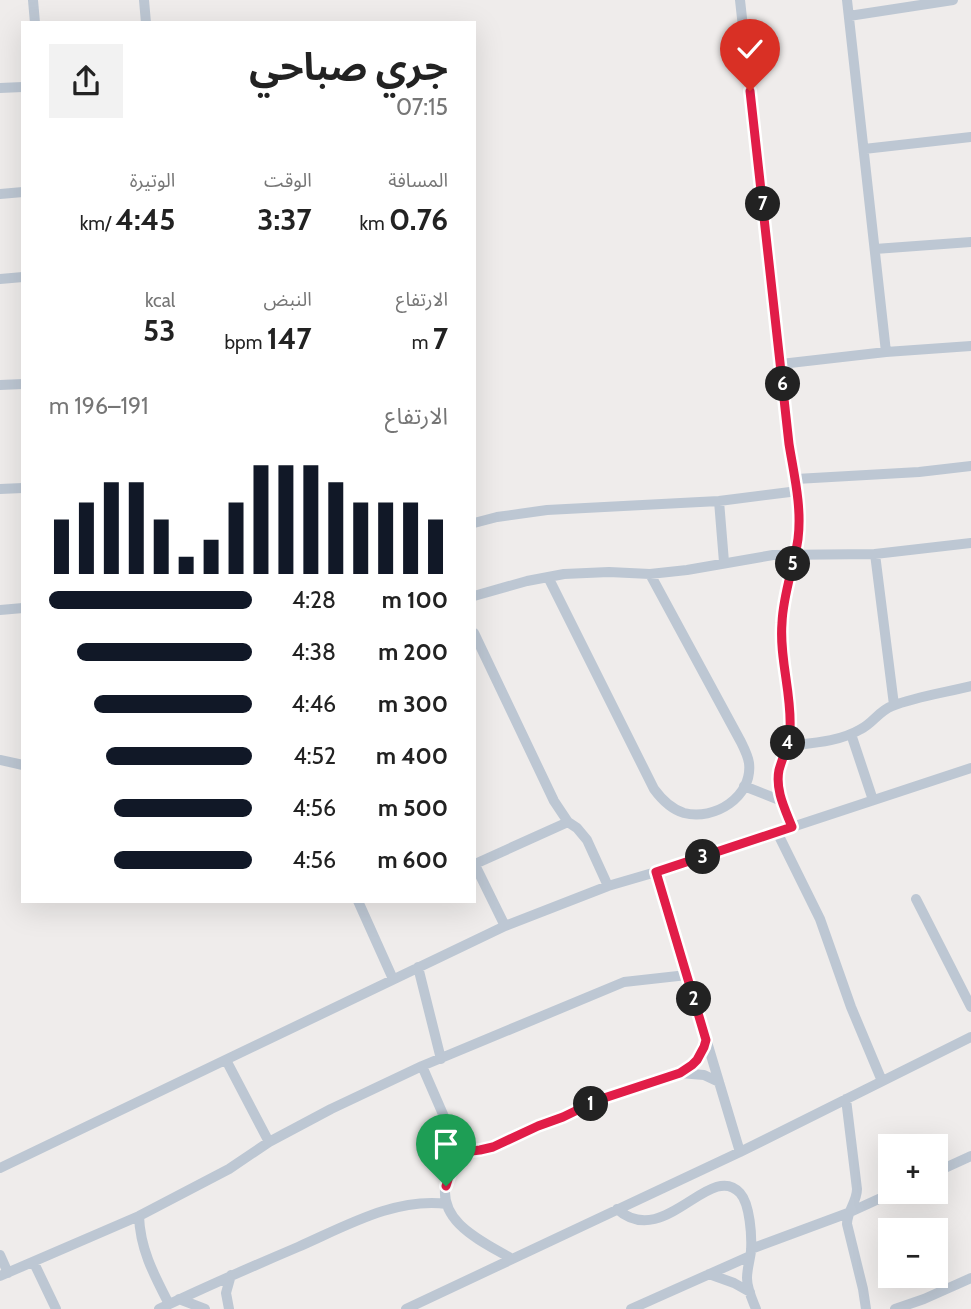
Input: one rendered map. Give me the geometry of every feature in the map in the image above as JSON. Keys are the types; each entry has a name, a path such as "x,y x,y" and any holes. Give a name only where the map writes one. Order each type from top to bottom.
{"street":[{"path":"33,0 35,21"},
{"path":"144,0 146,21"},
{"path":"740,0 789,444 797,485 798,538 781,625 789,719 779,788 792,827"},
{"path":"847,0 886,352"},
{"path":"849,16 953,0"},
{"path":"0,88 21,86"},
{"path":"864,149 971,137"},
{"path":"0,194 21,192"},
{"path":"875,249 971,242"},
{"path":"0,279 21,277"},
{"path":"780,364 971,346"},
{"path":"0,385 21,384"},
{"path":"476,522 547,510 719,501 797,485 971,466"},
{"path":"0,489 21,488"},
{"path":"719,501 724,562"},
{"path":"476,595 548,577 586,572 650,574 795,553 875,554 971,543 971,553"},
{"path":"875,554 894,705"},
{"path":"548,577 659,797 683,813 702,815 721,810 740,793 749,771 749,763 741,742 650,574"},
{"path":"0,610 21,608"},
{"path":"476,637 554,801 568,822 591,846 608,886"},
{"path":"787,746 824,742 851,734 894,705 971,686"},
{"path":"851,734 873,800"},
{"path":"0,760 21,765"},
{"path":"0,1168 505,926 608,886 971,768"},
{"path":"744,786 782,801"},
{"path":"476,863 568,822"},
{"path":"777,832 820,919 851,1007 882,1081"},
{"path":"476,868 505,926"},
{"path":"656,872 740,1152"},
{"path":"916,899 971,1007"},
{"path":"359,903 393,979"},
{"path":"418,967 441,1059"},
{"path":"0,1255 4,1275 139,1216 229,1169 269,1142 350,1099 422,1066 624,982 687,975"},
{"path":"407,1309 420,1306 512,1259 740,1152 971,1037"},
{"path":"455,1153 493,1147 598,1100 680,1073 697,1060 706,1040"},
{"path":"226,1060 269,1142"},
{"path":"422,1066 453,1135 455,1153 446,1186 447,1204 460,1226 512,1259"},
{"path":"680,1073 704,1075 719,1082"},
{"path":"846,1098 857,1189 856,1200 848,1213 848,1230 866,1309"},
{"path":"948,1167 971,1156"},
{"path":"617,1209 629,1217 649,1221 663,1217 714,1187 729,1186 742,1195 749,1220 751,1252 747,1278 756,1309"},
{"path":"631,1309 751,1252 878,1199"},
{"path":"169,1304 373,1215 420,1202 447,1204"},
{"path":"139,1216 147,1260 169,1304"},
{"path":"34,1263 56,1309"},
{"path":"709,1274 726,1279 750,1292"},
{"path":"229,1309 226,1293 231,1275"},
{"path":"895,1309 971,1278"},
{"path":"169,1304 205,1309"}],"route":[{"path":"446,1186 455,1153 493,1147 598,1100 680,1073 692,1065 701,1054 706,1040 656,872 792,827 778,781 790,728 781,625 798,538 798,491 789,444 750,91"}]}
